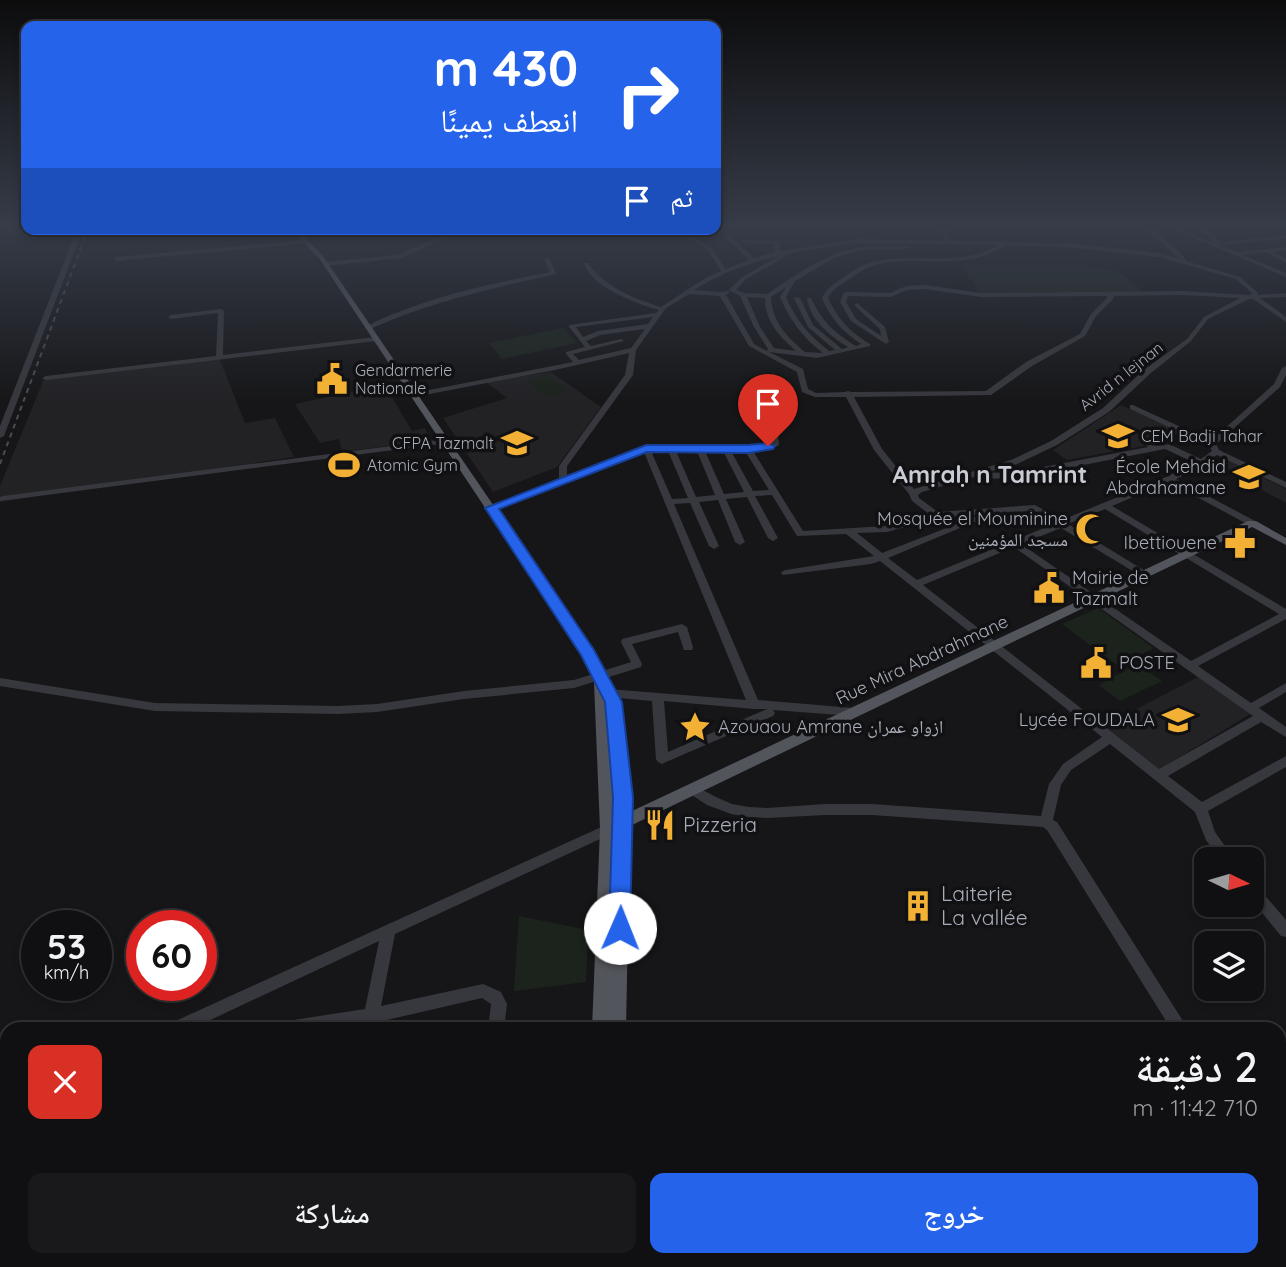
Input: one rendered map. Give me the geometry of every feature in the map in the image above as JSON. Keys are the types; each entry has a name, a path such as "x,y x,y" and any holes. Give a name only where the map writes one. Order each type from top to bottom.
{"main road":[{"path":"340,285 589,654 614,702 617,1022"},
{"path":"1252,523 1286,542"},
{"name":"Rue Mira Abdrahmane","path":"616,825 1252,523"},
{"path":"599,676 616,825 602,1022"}],"street":[{"path":"1,431 58,285"},
{"path":"368,328 418,306 491,285"},
{"path":"607,285 652,307 663,309"},
{"path":"563,479 563,466 629,375 633,349 641,337 663,309 700,285"},
{"path":"688,292 722,294 737,285"},
{"path":"732,290 743,295 768,296 786,285"},
{"path":"791,285 783,297 797,328 827,352"},
{"path":"837,285 829,290 825,298 831,313 846,331 867,345"},
{"path":"1246,285 1255,293 1251,297"},
{"path":"886,342 853,320 844,308 846,294 891,295 906,288 925,287 981,295 1286,295"},
{"path":"722,294 751,345 800,371 808,394 988,393 1029,364 1083,335 1093,315 1110,299 1111,293"},
{"path":"743,295 757,327 772,350"},
{"path":"768,296 767,307 774,325 803,354"},
{"path":"1251,297 1286,320"},
{"name":"Avrid n lejnan","path":"913,494 919,489 991,470 1054,443 1105,410 1148,371 1189,340 1206,318 1251,297"},
{"path":"797,298 810,326 839,350"},
{"path":"809,299 825,328 853,347"},
{"path":"857,306 883,328 886,342"},
{"path":"171,317 221,311 219,358"},
{"path":"590,348 571,326 657,316"},
{"path":"582,340 598,333 649,326"},
{"path":"625,329 641,337"},
{"path":"46,378 376,339"},
{"path":"578,363 568,353 621,341"},
{"path":"760,349 817,356 886,342"},
{"path":"414,396 578,363 633,349"},
{"path":"915,585 1202,463 1277,385 1286,368"},
{"path":"492,508 646,448 748,449 775,444 768,390"},
{"path":"848,393 878,450 915,499 936,514"},
{"path":"1133,407 1286,485"},
{"path":"1141,450 1179,429"},
{"path":"3,499 445,441"},
{"path":"972,476 1003,477 1166,446 1202,463"},
{"path":"670,447 714,546"},
{"path":"646,448 754,705"},
{"path":"699,449 740,542"},
{"path":"726,449 773,538"},
{"path":"748,449 800,534 887,529 936,514 1035,508 1144,574"},
{"path":"991,470 1003,477"},
{"path":"1170,478 1252,523"},
{"path":"669,502 774,492"},
{"path":"1106,506 1286,615"},
{"path":"786,573 883,558 1001,509"},
{"path":"848,531 1201,809 1203,822 1218,847"},
{"path":"1015,544 1286,733"},
{"path":"1190,666 1286,615"},
{"path":"0,682 155,707 338,710 377,708 464,695 574,684 637,664 626,642 682,627 688,647"},
{"path":"1159,775 1256,712 1286,687"},
{"path":"608,692 853,712"},
{"path":"658,698 662,760 769,713"},
{"path":"1046,822 1055,784 1068,767 1111,737"},
{"path":"1201,809 1286,761"},
{"path":"691,789 708,801 761,814 844,809 1046,822 1052,826 1176,1022"},
{"path":"189,1022 616,825"},
{"path":"1264,905 1286,931"},
{"path":"388,929 370,1022 483,991 496,997 499,1004 497,1022"}],"shaded area":[{"path":"974,285 1135,285 1143,292 981,295"},
{"path":"563,328 578,343 502,359 489,343"},
{"path":"219,358 245,423 275,418 294,457 0,502 0,486 44,379"},
{"name":"CFPA Tazmalt","path":"551,372 601,407 557,467 493,492 443,418 507,398 486,382"},
{"path":"547,374 570,391 549,398 527,381"},
{"path":"385,385 412,431 425,428 431,440 342,452 339,439 320,443 295,404"},
{"name":"CEM Badji Tahar","path":"1121,405 1173,428 1149,445 1067,460 1053,450"},
{"name":"École Mehdid Abdrahamane","path":"1225,458 1286,489 1286,503 1212,464"},
{"path":"1098,608 1154,648 1118,666 1062,624"},
{"path":"1137,664 1162,681 1120,701 1099,685"},
{"name":"Lycée FOUDALA","path":"1198,677 1252,713 1158,770 1102,727"},
{"path":"519,916 588,930 586,982 514,991"}],"railway":[{"path":"0,464 67,285"}],"place":[{"name":"Gendarmerie Nationale","path":"332,379"},
{"name":"CEM Badji Tahar","path":"1118,436"},
{"name":"CFPA Tazmalt","path":"517,443"},
{"name":"Atomic Gym","path":"344,465"},
{"name":"École Mehdid Abdrahamane","path":"1249,477"},
{"name":"Mosquée el Mouminine مسجد المؤمنين","path":"1091,529"},
{"name":"Ibettiouene","path":"1240,543"},
{"name":"Mairie de Tazmalt","path":"1049,588"},
{"name":"POSTE","path":"1096,663"},
{"name":"Lycée FOUDALA","path":"1178,720"},
{"name":"Azouaou Amrane ازواو عمران","path":"695,727"},
{"name":"Pizzeria","path":"660,825"},
{"name":"Laiterie La vallée","path":"918,906"}],"district":[{"name":"Amṛaḥ n Tamrint","path":"990,475"}],"route":[{"path":"620,928 623,797 614,702 589,654 492,508 646,448 748,449 768,446"}]}
